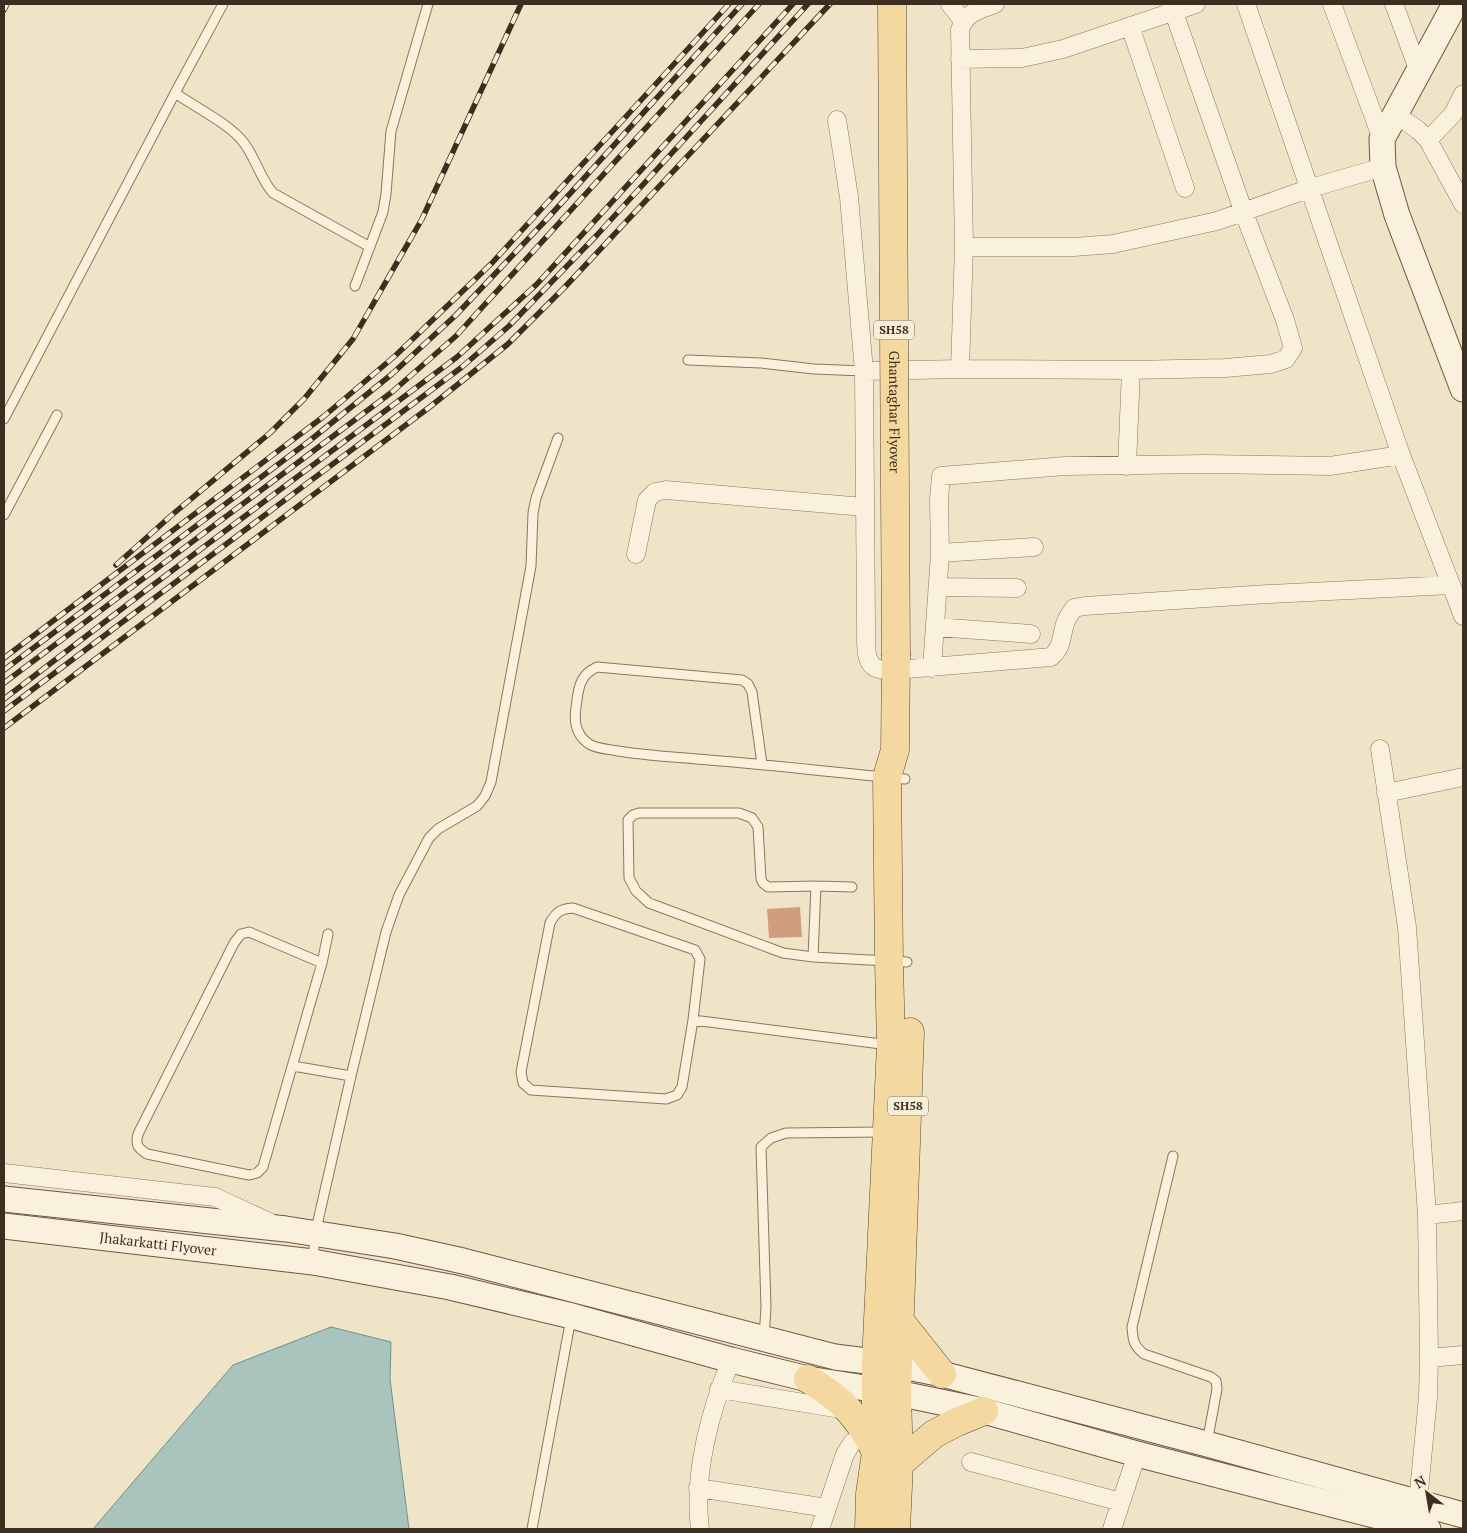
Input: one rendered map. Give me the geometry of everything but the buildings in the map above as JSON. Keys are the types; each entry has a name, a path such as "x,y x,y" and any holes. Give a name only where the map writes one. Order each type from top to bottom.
{"main road":[{"name":"Ghantaghar Flyover","path":"892,4 895,663"},
{"path":"1457,5 1382,139 1383,167 1397,215 1463,389"},
{"name":"SH58","path":"869,1529 872,1440 887,1391 887,1132 891,1045 898,962 895,663"},
{"name":"SH58","path":"887,1364 900,1321 910,1044 898,962"},
{"name":"Jhakarkatti Flyover","path":"4,1199 286,1230 395,1246 463,1261 835,1357 942,1374 1207,1444 1420,1519"},
{"name":"Jhakarkatti Flyover","path":"4,1226 313,1262 450,1287 572,1316 731,1360 808,1379 887,1391 984,1411 1137,1454 1420,1519"},
{"path":"900,1321 942,1374"},
{"path":"808,1379 830,1392 872,1440 934,1434 984,1411"},
{"name":"SH58","path":"872,1440 896,1529"},
{"path":"1420,1519 1463,1515"}],"street":[{"path":"950,4 963,20"},
{"path":"960,369 964,247 960,30 963,20 972,13 995,4"},
{"path":"960,59 1022,58 1064,49 1130,26 1172,8 1196,4"},
{"path":"1246,4 1402,455 1463,616"},
{"path":"1332,4 1382,139"},
{"path":"1394,4 1419,72"},
{"path":"864,371 960,369 1131,370 1234,367 1272,364 1286,359 1293,348 1285,320 1244,213 1172,8"},
{"path":"1130,26 1185,188"},
{"path":"1428,140 1453,114 1463,94"},
{"path":"1396,114 1428,140 1463,204"},
{"path":"837,120 849,197 864,371 867,655 871,665 878,669 895,663 932,668 1051,657 1062,642 1067,620 1074,608 1085,606 1451,585"},
{"path":"964,247 1113,244 1217,221 1311,188 1383,167"},
{"path":"1127,466 1131,370"},
{"path":"932,668 940,554 939,499 941,476 1065,466 1206,464 1330,466 1402,455"},
{"path":"636,554 647,500 655,492 666,490 864,507"},
{"path":"940,554 1034,547"},
{"path":"938,587 1017,588"},
{"path":"936,627 1031,634"},
{"path":"1380,750 1407,927 1428,1215 1428,1397 1420,1519"},
{"path":"1386,793 1463,776"},
{"path":"4,1173 215,1197 286,1230"},
{"path":"1428,1215 1463,1211"},
{"path":"1429,1358 1463,1355"},
{"path":"700,1529 698,1488 702,1460 719,1389 731,1360"},
{"path":"719,1389 872,1440"},
{"path":"820,1529 845,1454 852,1442 872,1440"},
{"path":"1112,1529 1137,1454"},
{"path":"971,1462 1121,1502"},
{"path":"698,1488 826,1508"}],"lane":[{"path":"4,419 175,93 224,4"},
{"path":"355,286 383,212 391,131 428,4"},
{"path":"175,93 235,133 250,150 266,185 273,193 370,247"},
{"path":"688,360 761,363 814,369 864,371"},
{"path":"4,515 57,416"},
{"path":"313,1262 315,1234 351,1076 386,932 399,895 429,838 438,829 477,806 485,796 491,782 531,566 532,513 558,438"},
{"path":"762,764 752,692 748,684 742,680 597,666 584,675 579,684 574,718 576,727 587,743 596,747 644,755 762,764 896,778"},
{"path":"852,887 768,887 760,879 758,828 752,818 738,813 639,813 628,820 629,878 636,891 649,903 783,952 813,957 898,962"},
{"path":"813,957 816,886"},
{"path":"573,908 695,950 700,959 693,1020 682,1087 677,1095 666,1099 531,1090 522,1083 521,1072 550,923 555,914 562,909 573,908"},
{"path":"322,964 249,932 241,934 234,943 138,1134 136,1142 138,1148 147,1154 249,1176 257,1173 263,1167 322,964 328,934"},
{"path":"693,1020 891,1045"},
{"path":"293,1066 351,1076"},
{"path":"764,1338 766,1307 762,1147 771,1138 786,1133 887,1132"},
{"path":"1173,1156 1132,1327 1133,1338 1136,1348 1144,1354 1211,1377 1216,1381 1217,1389 1207,1444"},
{"path":"532,1529 572,1316"}],"water":[{"path":"331,1327 391,1342 390,1379 409,1529 93,1529 233,1365"}],"railway":[{"path":"4,10 7,4"},
{"path":"116,565 173,514 270,433 304,399 353,339 422,219 521,4"},
{"path":"4,658 323,417 395,356 492,263 729,4"},
{"path":"4,670 308,442 392,374 456,315 547,219 742,4"},
{"path":"4,683 392,392 456,336 759,4"},
{"path":"4,699 457,357 537,284 793,4"},
{"path":"4,711 462,367 509,326 597,235 808,4"},
{"path":"4,728 431,406 508,344 564,288 830,4"}]}
